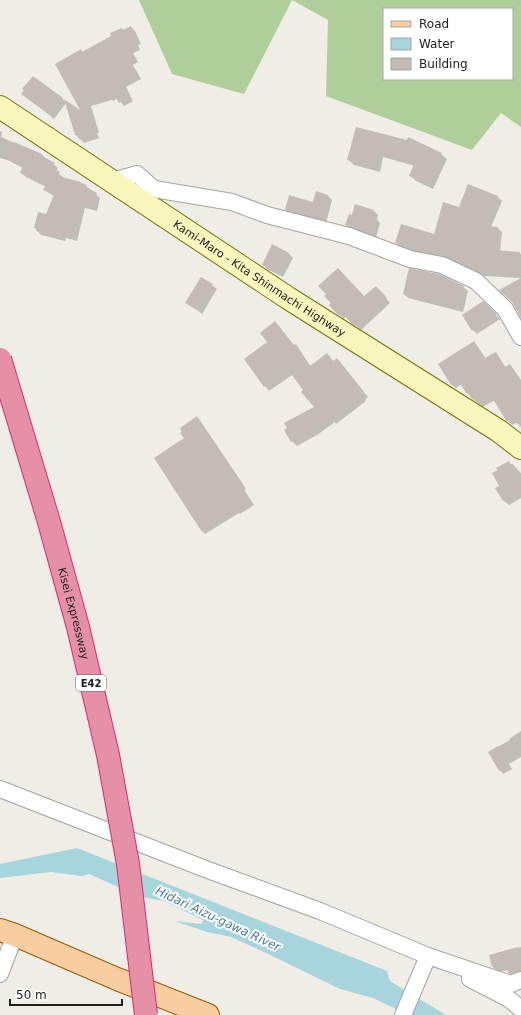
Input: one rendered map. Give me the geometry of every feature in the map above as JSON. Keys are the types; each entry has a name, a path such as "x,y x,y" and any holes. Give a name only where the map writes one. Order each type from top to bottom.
{"highway":[{"name":"Kisei Expressway","path":"0,359 50,522 78,627 108,754 128,864 146,1015"}],"main road":[{"name":"Kami-Maro - Kita Shinmachi Highway","path":"0,107 288,298 499,431 521,448"},
{"path":"7,933 208,1015"}],"street":[{"path":"112,181 137,174 154,189 232,202 267,215 349,236 410,259 442,264 476,281 505,309 521,337"},
{"path":"0,789 208,870 320,911 425,963 509,999 521,1010"},
{"path":"0,974 7,933"},
{"path":"425,963 511,984 521,980"},
{"path":"403,1015 425,963"}],"green space":[{"path":"139,0 292,0 244,94 172,74"},
{"path":"292,0 521,0 521,127 501,113 472,150 326,96 328,20"}],"water":[{"name":"Hidari Aizu-gawa River","path":"77,848 387,971 390,981 446,1015 402,1015 394,1008 373,998 340,989 231,937 207,932 174,921 202,924 203,920 164,901 141,897 89,874 82,876 51,872 0,878 0,864"}],"building":[{"path":"131,26 138,40 134,41 136,46 129,49 135,58 130,61 138,75 123,83 130,97 119,103 114,94 88,102 96,129 94,129 95,135 79,139 78,135 75,135 64,99 80,110 55,64 81,49 82,52 111,36 110,33 122,28 123,30"},
{"path":"33,76 63,98 50,115 21,94 24,90 22,89"},
{"path":"356,127 407,140 408,137 442,153 427,184 409,176 415,162 378,152 374,167 347,160"},
{"path":"14,142 42,154 42,156 55,163 52,168 60,172 58,176 81,182 87,185 86,187 97,193 92,207 81,204 73,237 61,235 61,237 36,231 34,228 38,212 46,214 54,195 43,190 46,185 20,173 23,166 7,159"},
{"path":"468,184 498,196 486,226 498,227 496,250 520,252 519,275 479,272 446,256 413,250 395,243 401,224 434,234 443,202 459,207"},
{"path":"316,191 328,195 322,219 285,210 289,195 313,202"},
{"path":"355,204 374,210 372,217 376,218 371,234 345,225 349,214 352,215"},
{"path":"272,244 289,253 279,273 262,265"},
{"path":"338,268 364,296 376,286 387,298 356,326 351,323 342,313 339,315 337,314 329,305 331,303 324,296 326,294 318,286"},
{"path":"409,268 439,274 464,286 459,308 403,294"},
{"path":"201,277 213,284 197,310 185,303"},
{"path":"521,278 521,318 512,302 499,290"},
{"path":"483,301 497,314 472,331 462,315"},
{"path":"275,321 294,345 296,344 310,366 327,353 333,361 337,358 364,392 361,395 362,396 330,420 330,418 291,442 284,430 287,428 284,423 314,407 301,392 303,390 289,371 288,373 286,371 264,387 244,359 267,342 260,333"},
{"path":"474,341 485,358 496,352 505,367 510,364 521,382 521,427 513,419 507,422 491,396 479,403 472,399 468,393 467,394 458,380 451,385 438,364"},
{"path":"197,416 244,486 242,487 252,502 236,512 235,510 202,532 154,458 184,438 180,433 182,432 180,428"},
{"path":"509,461 511,465 513,464 516,467 521,475 521,491 503,501 495,488 499,486 492,473 498,470 496,468"},
{"path":"498,746 509,765 499,771 488,752"},
{"path":"518,947 521,959 521,971 511,974 508,973 506,964 492,967 489,955"}]}
